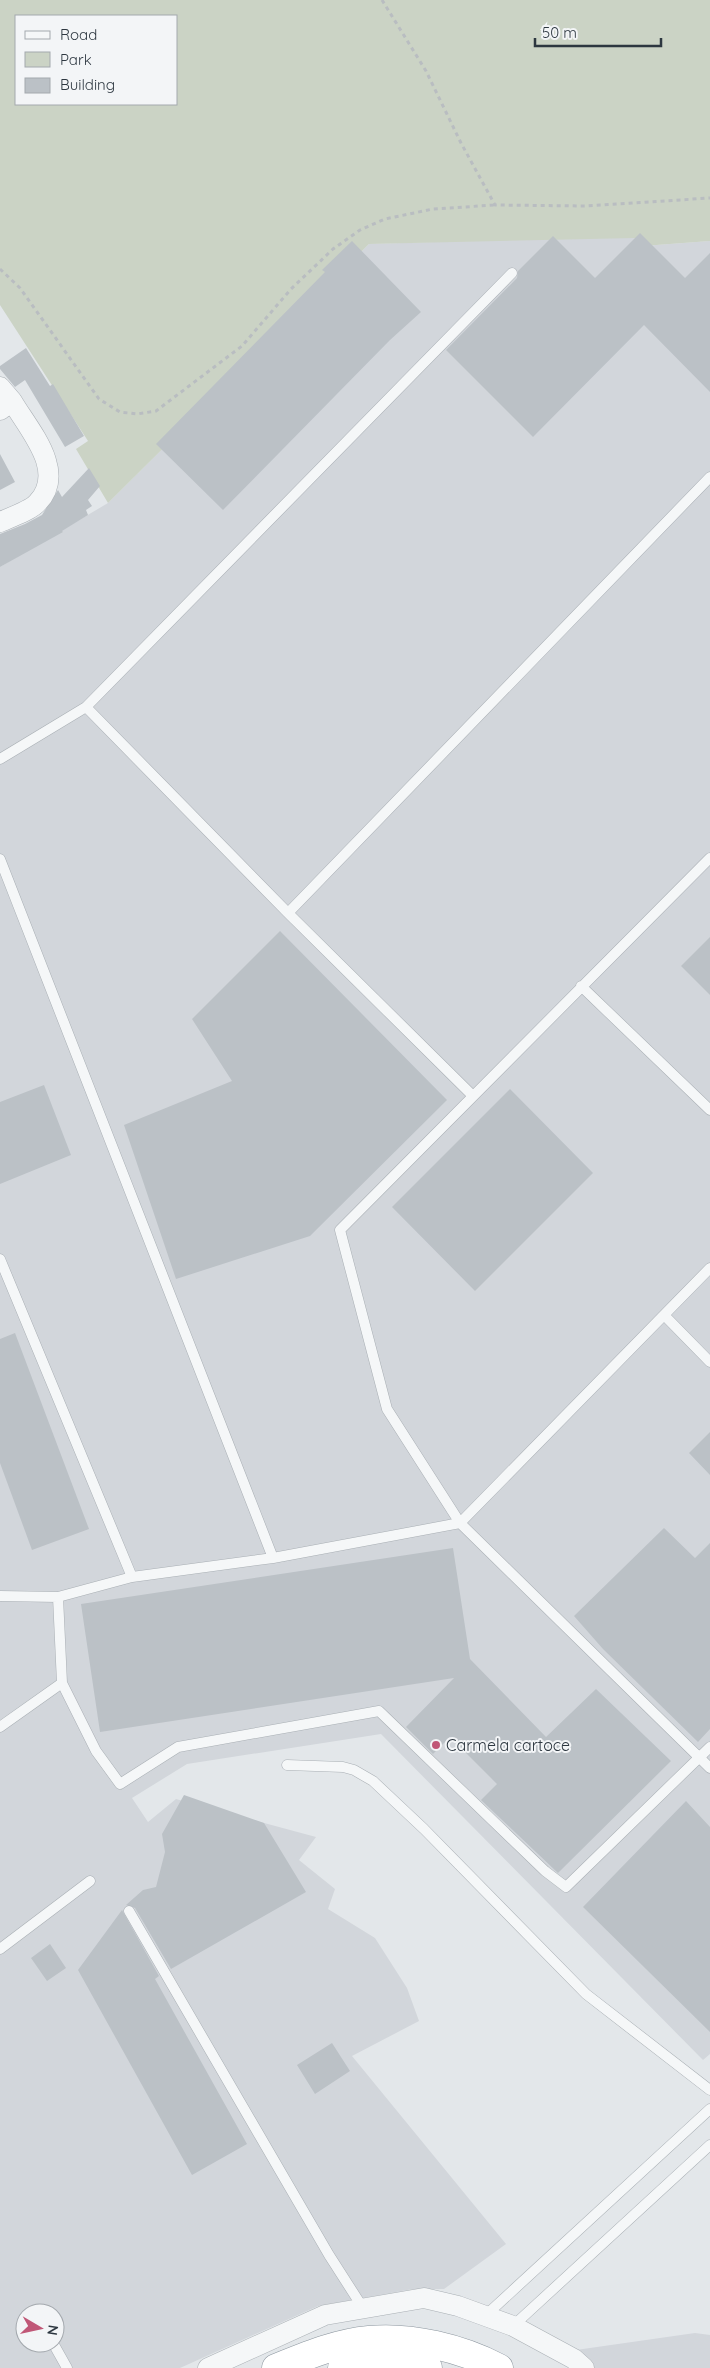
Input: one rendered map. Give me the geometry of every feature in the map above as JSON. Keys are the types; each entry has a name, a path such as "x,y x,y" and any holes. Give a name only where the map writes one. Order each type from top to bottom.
{"highway":[{"path":"276,2368 330,2348 368,2340 395,2340 444,2348 500,2368"},
{"path":"342,2368 367,2364 428,2368"}],"street":[{"path":"0,522 38,503 50,482 47,460 4,399"},
{"path":"208,2368 325,2315 424,2298 458,2306 513,2326 574,2359 584,2368"}],"lane":[{"path":"0,759 86,707 512,273"},
{"path":"288,913 710,477"},
{"path":"86,707 288,913 473,1096"},
{"path":"710,858 340,1230 387,1409 460,1523 710,1768"},
{"path":"0,859 273,1558"},
{"path":"581,986 710,1110"},
{"path":"0,1259 132,1577"},
{"path":"0,1596 58,1597 132,1577 273,1558 460,1523 710,1268"},
{"path":"664,1316 710,1362"},
{"path":"58,1597 62,1683 96,1751 120,1784 178,1747 379,1711 545,1871 566,1886 710,1747"},
{"path":"0,1727 62,1683"},
{"path":"287,1765 343,1767 354,1770 372,1781 424,1829 586,1994 710,2090"},
{"path":"0,1949 90,1881"},
{"path":"129,1911 330,2255 363,2308"},
{"path":"485,2316 710,2110"},
{"path":"513,2326 710,2145"},
{"path":"59,2353 68,2368"}],"path":[{"path":"382,0 426,71 461,143 495,205"},
{"path":"0,269 20,288 99,399 120,412 138,414 156,411 242,346 291,289 332,249 360,230 385,219 433,209 495,205 585,206 710,198"}],"shaded area":[{"path":"604,237 635,238 643,246 710,241 710,2054 703,2060 381,1734 187,1764 132,1798 148,1822 176,1799 316,1837 299,1860 335,1889 328,1909 375,1938 407,1988 419,2021 352,2056 506,2244 444,2289 413,2289 318,2306 180,2368 0,2368 0,567 108,503 369,244"},
{"path":"695,2333 710,2335 710,2368 591,2368 576,2350"}],"green space":[{"path":"0,0 710,0 710,241 643,246 635,238 369,244 108,503 76,449 88,441 0,305"}],"building":[{"path":"640,233 685,278 710,253 710,392 644,325 533,437 446,350 517,278 518,271 553,236 595,278"},
{"path":"352,241 421,312 390,340 223,510 156,444 325,272 322,270"},
{"path":"26,348 50,386 53,384 84,436 65,447 25,380 15,387 0,369 0,366"},
{"path":"0,454 15,482 0,490"},
{"path":"89,468 100,486 88,500 92,506 86,510 88,515 63,532 0,567 0,534 42,515 58,490 62,497"},
{"path":"280,931 447,1100 310,1236 176,1279 124,1125 232,1081 192,1019"},
{"path":"710,937 710,995 681,966"},
{"path":"44,1085 71,1155 0,1184 0,1102"},
{"path":"510,1089 593,1173 475,1291 392,1207"},
{"path":"15,1333 89,1529 32,1550 0,1463 0,1339"},
{"path":"710,1432 710,1475 689,1453"},
{"path":"664,1528 695,1558 710,1543 710,1729 698,1742 603,1649 574,1616"},
{"path":"453,1548 470,1659 546,1737 596,1689 671,1761 558,1873 481,1800 497,1784 450,1737 433,1754 406,1727 454,1678 100,1732 81,1604"},
{"path":"184,1795 264,1823 306,1892 171,1969 135,1908 126,1905 143,1890 156,1887 165,1852 162,1834"},
{"path":"686,1801 710,1827 710,2032 583,1907"},
{"path":"122,1910 159,1976 155,1979 247,2144 192,2175 78,1970"},
{"path":"50,1944 66,1968 47,1981 31,1958"},
{"path":"332,2043 350,2071 315,2094 297,2065"}],"place":[{"name":"Carmela cartoce","path":"436,1745"}]}
